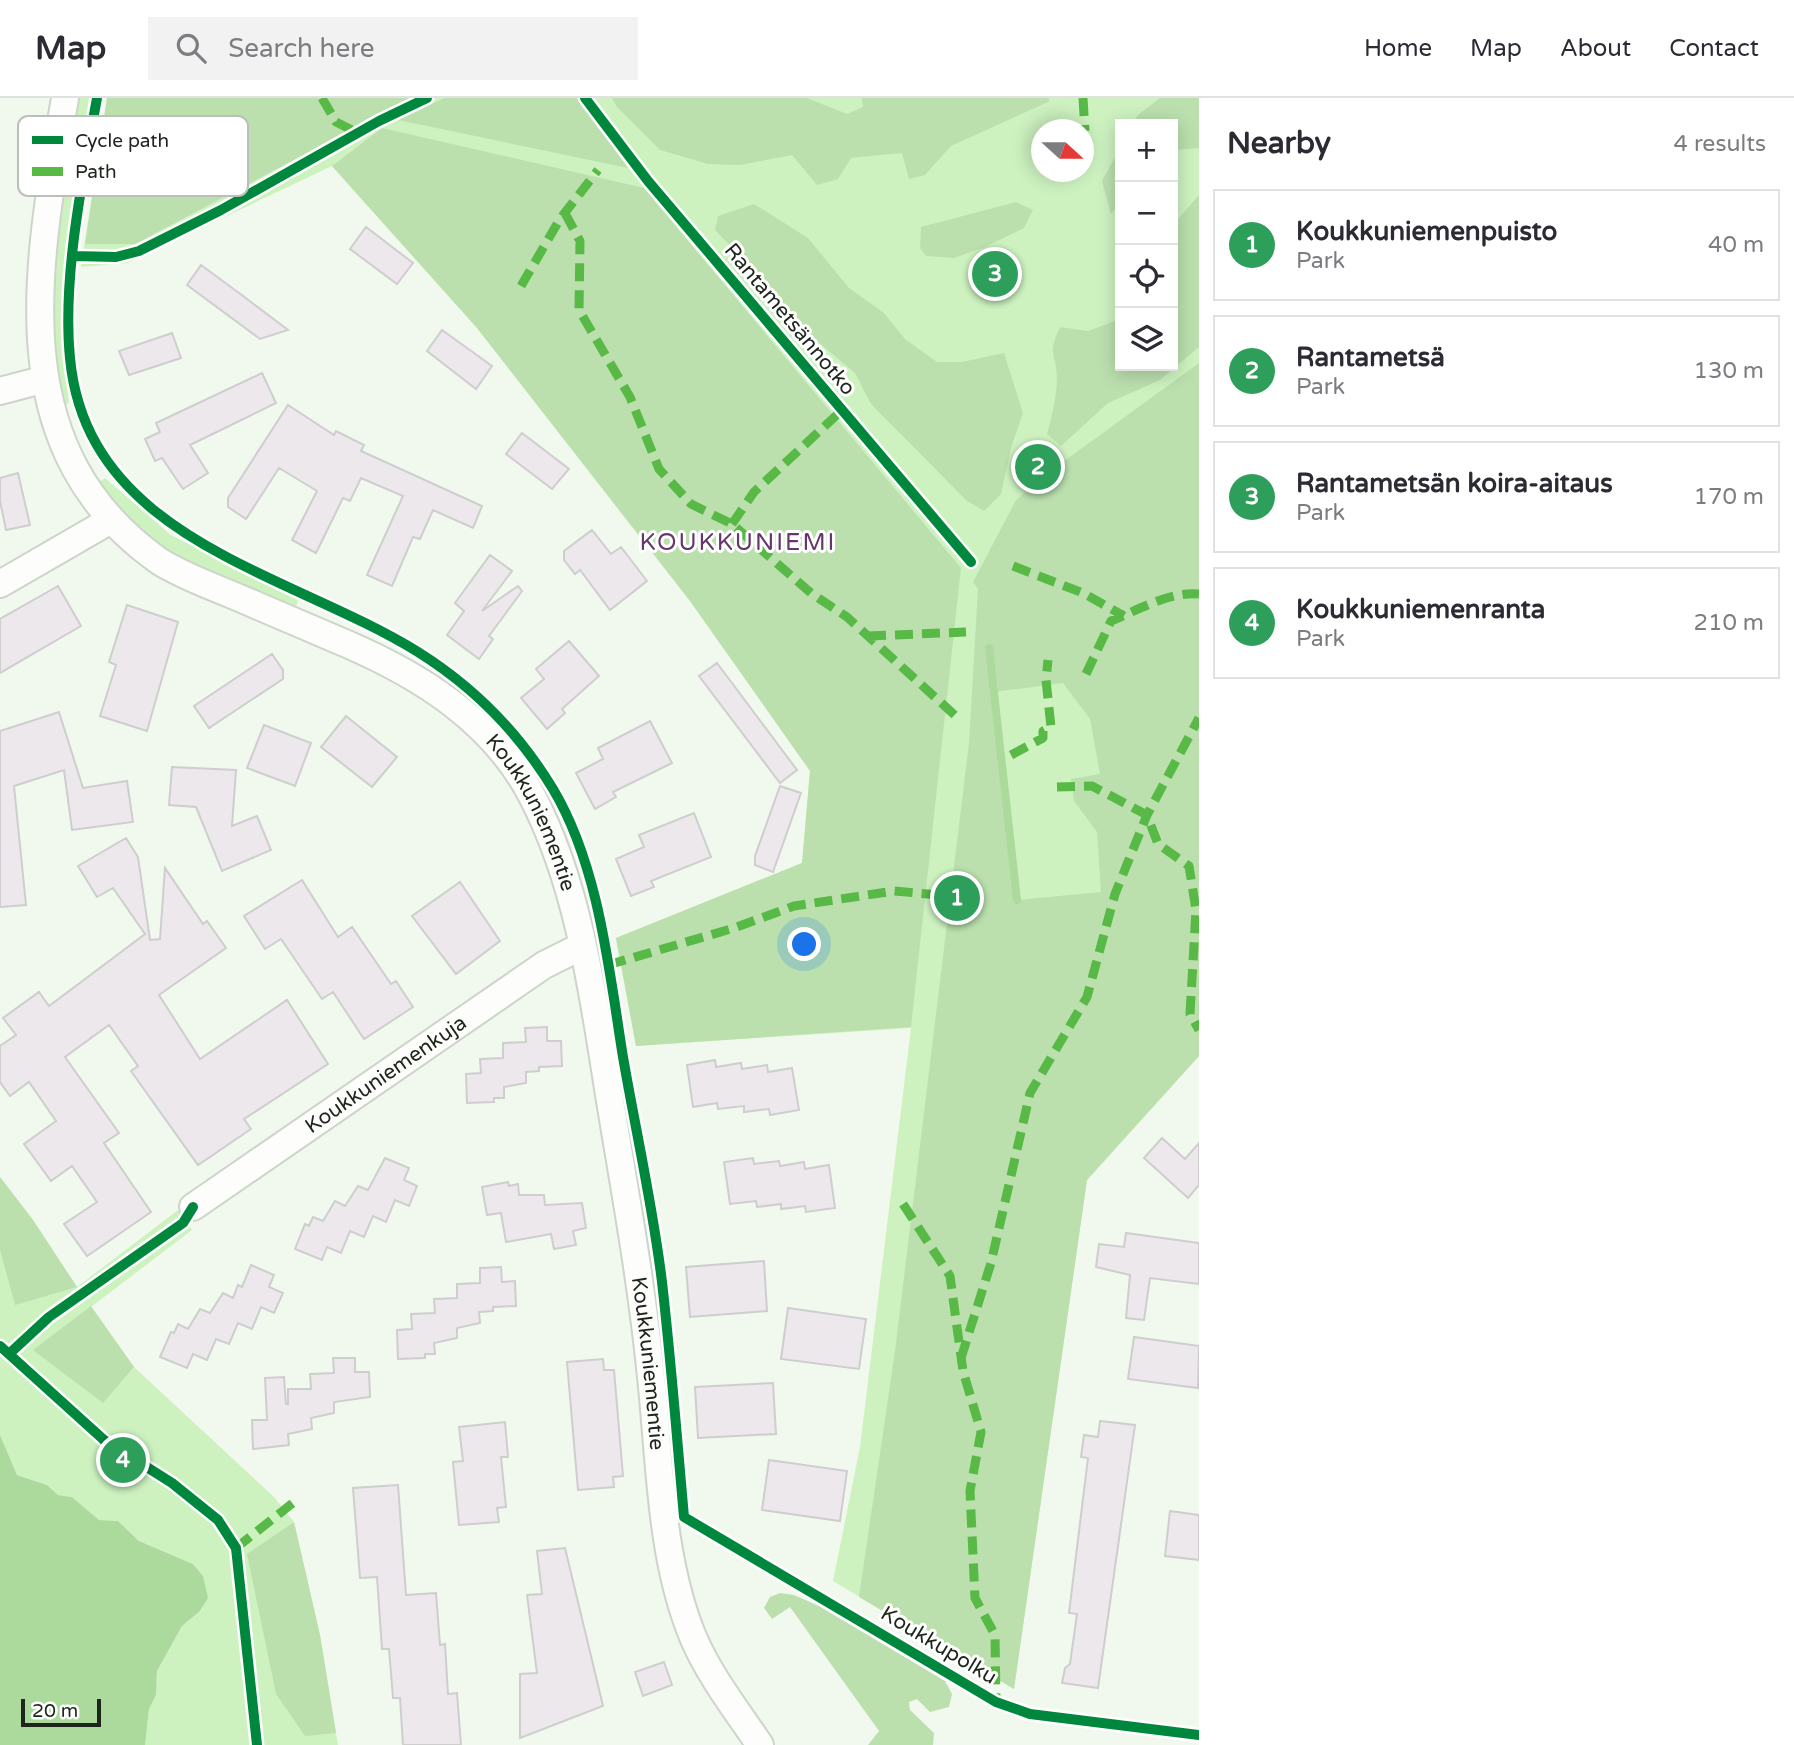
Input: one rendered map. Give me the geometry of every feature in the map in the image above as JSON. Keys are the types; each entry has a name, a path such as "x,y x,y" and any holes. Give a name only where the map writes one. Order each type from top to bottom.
{"street":[{"name":"Koukkuniementie","path":"62,116 65,98"},
{"name":"Koukkuniementie","path":"50,196 38,271 35,333 38,382 48,421 63,454 109,521 160,561 411,674 482,729 529,789 551,834 595,1004 641,1291 666,1519 677,1587 694,1639 760,1745"},
{"path":"0,391 38,382"},
{"path":"0,583 109,521"},
{"name":"Koukkuniemenkuja","path":"193,1207 544,965 582,946"}],"shaded area":[{"path":"77,98 89,98 87,116 74,116"},
{"path":"107,98 1199,98 1199,1056 1087,1180 1014,1689 833,1581 860,1447 911,1028 636,1046 616,938 802,863 810,771 690,601 477,328 332,166 128,263 81,267 92,196 248,196 248,116 104,116"},
{"path":"107,98 411,98 248,184 248,116 104,116"},
{"path":"444,98 577,98 628,168 398,120"},
{"path":"612,98 807,98 847,114 863,107 862,98 1048,98 1050,101 951,146 925,175 909,179 902,153 851,158 838,179 817,185 792,155 740,165 708,164 660,150 617,107"},
{"path":"1160,98 1199,98 1199,148 1178,150 1178,119 1136,119"},
{"path":"382,128 644,188 961,568 911,1027 636,1046 616,938 802,863 810,771 690,601 477,328 332,166"},
{"path":"1115,157 1115,210 1111,214 1102,181"},
{"path":"1199,195 1199,347 1178,365 1178,245 1178,219"},
{"path":"61,196 76,196 62,299 61,326 69,403 64,405 53,387 54,243"},
{"path":"92,196 226,196 135,244 85,244"},
{"path":"1016,202 1033,210 1024,228 985,247 954,258 926,256 920,248 921,227"},
{"path":"754,204 808,238 849,288 884,313 905,339 937,362 962,362 1004,353 1023,413 1011,448 1001,494 984,511 967,501 871,404 855,373 782,312 743,259 715,230 718,216"},
{"path":"1115,321 1115,371 1171,371 1160,380 1108,403 1061,446 1047,434 1057,380 1054,344 1060,327 1088,331"},
{"path":"1199,363 1199,1056 1087,1180 1014,1689 859,1597 895,1351 969,743 978,589 973,582 1016,500 1056,467","holes":["1063,683 1090,719 1100,774 1071,779 1074,801 1097,832 1101,892 1017,900 994,692"]},
{"path":"105,478 171,535 298,600 296,608 213,574 155,541 126,517 96,484"},
{"path":"0,1177 33,1220 77,1287 178,1210 192,1230 91,1307 134,1367 274,1497 294,1522 320,1635 338,1745 145,1745 149,1709 156,1695 157,1671 182,1626 199,1612 203,1576 193,1564 139,1541 118,1521 99,1520 72,1497 58,1495 47,1485 17,1475 0,1435"},
{"path":"0,1177 33,1220 77,1287 15,1305 0,1250"},
{"path":"91,1306 134,1367 103,1403 33,1350"},
{"path":"0,1435 17,1475 47,1485 58,1495 72,1497 99,1520 118,1521 139,1541 193,1564 203,1576 208,1598 199,1612 182,1626 157,1671 156,1695 149,1709 145,1745 0,1745"},
{"path":"294,1522 320,1635 336,1733 305,1736 276,1694 247,1554"},
{"path":"780,1593 794,1595 819,1606 945,1681 952,1694 949,1707 930,1712 917,1699 909,1702 910,1710 934,1733 933,1745 868,1745 879,1731 790,1607 772,1619 764,1608 770,1597"}],"building":[{"path":"366,227 413,263 397,284 350,249"},
{"path":"201,265 288,330 260,339 187,285"},
{"path":"442,330 492,366 476,389 427,351"},
{"path":"172,333 181,358 129,375 119,351"},
{"path":"262,373 276,403 190,445 208,473 183,489 162,458 155,461 145,439 160,432 156,423"},
{"path":"288,405 334,435 336,431 364,445 361,451 482,506 473,528 433,510 420,539 413,537 392,586 367,575 403,496 361,478 350,501 343,498 316,553 292,540 317,491 279,468 246,519 228,507 228,498"},
{"path":"522,433 569,469 552,489 506,454"},
{"path":"18,473 30,525 6,530 0,501 0,478"},
{"path":"592,530 611,554 621,547 647,581 610,610 580,570 575,574 564,560 564,551"},
{"path":"490,555 512,571 482,611 518,586 522,591 489,636 493,639 479,659 447,635 464,611 455,603"},
{"path":"58,586 81,626 0,673 0,619"},
{"path":"127,605 178,622 147,731 100,716 116,665 109,662"},
{"path":"569,641 599,676 562,709 565,713 547,729 521,698 544,679 536,669"},
{"path":"272,654 283,670 283,679 209,728 194,706"},
{"path":"717,663 797,770 780,783 699,676"},
{"path":"59,712 83,788 127,781 133,822 72,830 64,770 14,786 26,905 0,907 0,731"},
{"path":"346,716 397,757 372,787 321,747"},
{"path":"650,721 672,763 613,792 616,797 595,809 576,773 603,759 598,748"},
{"path":"264,725 311,743 295,786 247,768"},
{"path":"172,767 236,770 232,826 257,816 271,850 222,871 196,807 169,805"},
{"path":"780,786 801,793 773,872 755,865 755,856"},
{"path":"694,813 711,857 651,881 654,887 631,896 616,859 644,847 639,835"},
{"path":"126,838 138,857 150,940 160,939 165,868 203,924 207,921 226,948 159,995 200,1059 287,1000 328,1064 244,1119 251,1129 198,1165 131,1071 138,1066 109,1025 65,1057 119,1133 104,1143 151,1212 87,1256 64,1224 97,1202 72,1166 51,1181 24,1144 56,1121 29,1082 10,1096 0,1082 0,1046 16,1035 3,1018 39,992 49,1006 145,934 113,888 97,897 78,866"},
{"path":"302,880 338,937 352,927 391,984 396,981 413,1007 364,1039 333,992 322,999 281,939 265,949 244,916"},
{"path":"460,882 500,941 456,974 412,916"},
{"path":"547,1027 547,1041 561,1041 562,1066 539,1067 539,1071 526,1072 526,1083 504,1087 504,1098 494,1098 494,1102 467,1103 466,1074 481,1073 480,1059 503,1058 503,1043 526,1042 525,1028"},
{"path":"715,1060 716,1067 741,1063 742,1069 767,1065 768,1072 792,1068 799,1110 770,1115 769,1109 744,1112 744,1106 718,1109 717,1103 693,1107 687,1065"},
{"path":"1162,1138 1185,1159 1199,1143 1199,1185 1188,1198 1144,1158"},
{"path":"385,1158 409,1168 404,1180 417,1186 409,1206 395,1200 386,1222 373,1216 364,1237 350,1231 341,1253 327,1247 322,1260 295,1249 305,1224 309,1226 313,1217 323,1221 335,1201 345,1206 358,1186 368,1190"},
{"path":"753,1158 754,1164 779,1161 780,1166 804,1162 805,1169 829,1165 835,1208 806,1212 805,1206 781,1209 781,1204 757,1207 756,1201 730,1204 724,1162"},
{"path":"508,1182 509,1186 518,1184 519,1195 544,1195 545,1205 582,1203 586,1228 573,1231 576,1245 554,1249 551,1234 506,1242 501,1213 487,1215 482,1187"},
{"path":"1126,1233 1199,1243 1199,1284 1150,1278 1144,1320 1126,1318 1130,1275 1096,1267 1099,1244 1124,1247"},
{"path":"764,1261 767,1311 690,1317 686,1267"},
{"path":"251,1265 274,1275 269,1287 283,1293 274,1313 261,1307 252,1329 238,1323 229,1344 216,1339 207,1360 193,1354 187,1368 160,1357 171,1332 174,1333 178,1324 188,1329 200,1309 210,1313 223,1293 233,1298 238,1285 242,1287"},
{"path":"501,1267 502,1282 515,1281 516,1306 493,1307 493,1311 479,1312 480,1323 457,1328 457,1338 434,1343 435,1354 425,1354 425,1358 398,1359 397,1330 412,1329 411,1314 435,1313 434,1299 457,1298 457,1284 480,1283 480,1268"},
{"path":"788,1308 866,1319 859,1369 781,1359"},
{"path":"1134,1337 1199,1346 1198,1388 1128,1379"},
{"path":"333,1358 355,1358 355,1372 369,1372 370,1397 334,1402 334,1413 311,1418 312,1429 288,1434 289,1445 253,1449 252,1420 267,1420 265,1378 284,1377 288,1404 288,1389 311,1389 310,1374 334,1373"},
{"path":"603,1359 604,1370 614,1370 623,1476 613,1477 614,1487 578,1490 567,1362"},
{"path":"773,1383 776,1434 698,1438 695,1387"},
{"path":"1100,1421 1135,1425 1098,1688 1062,1683 1065,1668 1070,1664 1077,1614 1069,1613 1088,1458 1081,1457 1084,1435 1098,1437"},
{"path":"505,1422 508,1457 501,1457 506,1507 497,1508 499,1522 459,1525 453,1462 463,1461 459,1427"},
{"path":"769,1460 847,1471 840,1521 762,1510"},
{"path":"398,1485 406,1595 436,1593 440,1645 445,1644 448,1694 457,1693 461,1745 403,1745 400,1698 393,1698 389,1649 382,1649 377,1577 360,1578 353,1488"},
{"path":"1170,1511 1199,1515 1199,1560 1165,1556"},
{"path":"565,1548 603,1706 520,1738 520,1674 537,1673 527,1595 542,1594 537,1551"},
{"path":"664,1662 672,1685 643,1696 635,1672"}],"waterway":[{"path":"989,648 1017,900"}],"marked path":[{"path":"322,98 336,122 358,133"},
{"path":"1083,98 1084,119"},
{"path":"521,286 560,219 598,170"},
{"path":"565,213 580,241 579,310 630,397 659,469 691,504 732,524 811,593 847,617 959,719"},
{"path":"732,524 754,492 842,410"},
{"path":"1013,566 1083,593 1124,616"},
{"path":"1086,674 1111,621 1166,598 1199,594"},
{"path":"868,636 966,632"},
{"path":"1011,755 1043,738 1043,731 1051,727 1046,680 1048,660"},
{"path":"961,1358 991,1263 1030,1093 1087,997 1115,894 1147,815 1199,718"},
{"path":"1057,787 1092,786 1147,815 1158,844 1189,866 1196,910 1190,1014 1199,1030"},
{"path":"608,965 734,928 794,906 894,891 940,895"},
{"path":"903,1204 950,1276 963,1371 981,1432 970,1491 975,1598 995,1635 996,1702"},
{"path":"236,1548 299,1498"}],"cycle path":[{"name":"Koukkupolku","path":"94,116 97,98"},
{"path":"248,195 379,121 427,98"},
{"name":"Rantametsännotko","path":"585,98 648,181 971,562"},
{"name":"Koukkupolku","path":"80,196 71,261 68,327 70,358 85,420 113,469 154,510 202,543 256,572 367,624 418,652 458,680 510,730 540,768 569,819 592,885 600,919 654,1226 665,1311 684,1517 996,1702 1030,1714 1199,1735"},
{"path":"73,256 116,257 139,251 246,196"},
{"path":"9,1354 49,1317 183,1223 193,1207"},
{"path":"0,1346 104,1440 172,1483 218,1520 236,1548 257,1745"}],"place":[{"name":"Rantametsän koira-aitaus","path":"995,274"},
{"name":"Rantametsä","path":"1038,467"},
{"name":"Koukkuniemenpuisto","path":"957,898"},
{"name":"Koukkuniemenranta","path":"123,1460"}],"district":[{"name":"KOUKKUNIEMI","path":"738,542"}]}
